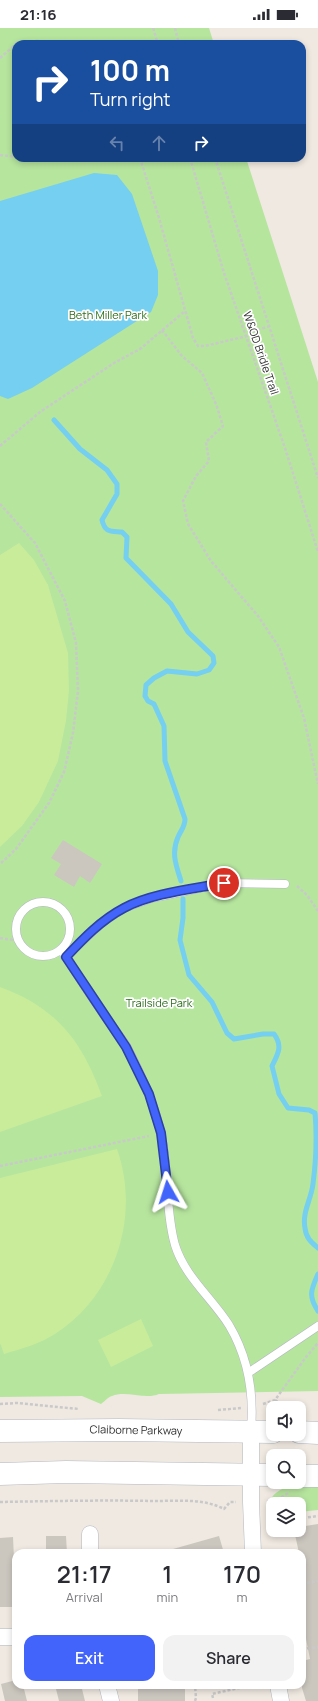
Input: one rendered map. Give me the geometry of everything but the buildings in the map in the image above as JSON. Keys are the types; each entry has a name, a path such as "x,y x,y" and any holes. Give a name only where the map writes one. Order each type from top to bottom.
{"main road":[{"name":"Claiborne Parkway","path":"0,1431 119,1430 266,1432"},
{"path":"306,1432 318,1433"},
{"path":"0,1474 66,1472 266,1475"},
{"path":"306,1480 318,1476"}],"street":[{"path":"251,1432 253,1549"},
{"path":"90,1534 90,1549"},
{"path":"0,1637 12,1637"},
{"path":"108,1689 111,1701"},
{"path":"279,1689 281,1701"}],"lane":[{"path":"66,957 89,934 119,911 152,898 224,883 286,884"},
{"path":"42,902 50,903 62,910 69,922 70,930 68,939 61,950 50,955 38,956 30,953 19,941 16,933 16,924 22,912 33,904 42,902"},
{"path":"61,950 126,1047 149,1094 161,1133 170,1214 176,1245 185,1267 229,1325 239,1348 248,1373 253,1407 251,1432"},
{"path":"248,1373 318,1326"}],"path":[{"path":"153,28 157,40"},
{"path":"175,28 178,40"},
{"path":"0,58 12,48"},
{"path":"0,155 12,156"},
{"path":"141,162 193,338 198,346 205,346 247,336 250,332 270,326"},
{"name":"W&OD Bridle Trail","path":"191,162 224,273 285,448 318,552"},
{"path":"216,162 318,478"},
{"path":"0,446 40,412 114,363 140,349 185,311"},
{"path":"162,330 182,356 202,373 216,404 223,426 206,442 209,461 196,476 183,501 188,524 211,561 258,616 279,648 304,718 318,784"},
{"path":"0,504 36,543 65,600 76,643 78,691 74,733 64,772 49,803 16,850 0,864"},
{"path":"286,884 299,887 307,894 318,912"},
{"path":"0,938 19,941"},
{"path":"0,1166 161,1133"},
{"path":"215,1410 253,1407 275,1400 318,1343"},
{"path":"0,1404 17,1403 83,1410"},
{"path":"0,1505 1,1502 103,1500 188,1501 212,1504 224,1509 230,1502 277,1500 289,1489"},
{"path":"306,1519 318,1516"},
{"path":"306,1583 318,1581"},
{"path":"306,1648 318,1647"},
{"path":"194,1701 196,1698 195,1689"},
{"path":"213,1698 212,1694 234,1689"}],"green space":[{"name":"Trailside Park","path":"0,28 209,28 213,40 12,40 12,162 247,162 318,382 318,1391 159,1394 154,1396 117,1394 108,1398 101,1404 82,1396 0,1397"},
{"path":"19,543 34,560 48,585 68,653 69,691 66,721 58,761 39,802 22,826 0,847 0,555"},
{"path":"0,987 20,995 37,1005 52,1016 65,1029 86,1059 102,1096 0,1132"},
{"path":"117,1149 124,1175 126,1201 124,1227 118,1252 107,1276 93,1298 76,1318 55,1334 49,1338 4,1354 0,1343 0,1178"},
{"path":"141,1319 153,1346 111,1367 98,1340"},
{"path":"306,1485 318,1485 318,1510 306,1511 306,1497 272,1497 280,1490 306,1489"}],"water":[{"path":"94,173 117,175 132,194 158,271 158,295 151,312 32,388 8,399 0,396 0,201"}],"waterway":[{"path":"54,420 80,449 107,470 117,484 117,494 102,520 105,527 112,531 122,532 127,537 126,558 171,604 188,632 213,656 214,663 209,670 197,674 167,671 154,678 146,685 145,696 148,701 154,704 164,726 165,761 185,819 175,848 175,859 181,881"},
{"path":"183,899 183,918 180,940 189,975 212,1002 227,1033 234,1039 263,1034 274,1034 277,1038 279,1050 272,1066 279,1094 288,1108 309,1110 315,1113 316,1140 314,1175 304,1222 308,1237 318,1248"},
{"path":"318,1274 312,1289 313,1301 318,1311"}],"route":[{"path":"168,1192 164,1148 149,1094 126,1047 66,957 103,922 124,908 152,898 224,883"}],"park label":[{"name":"Beth Miller Park","path":"108,315"}]}
